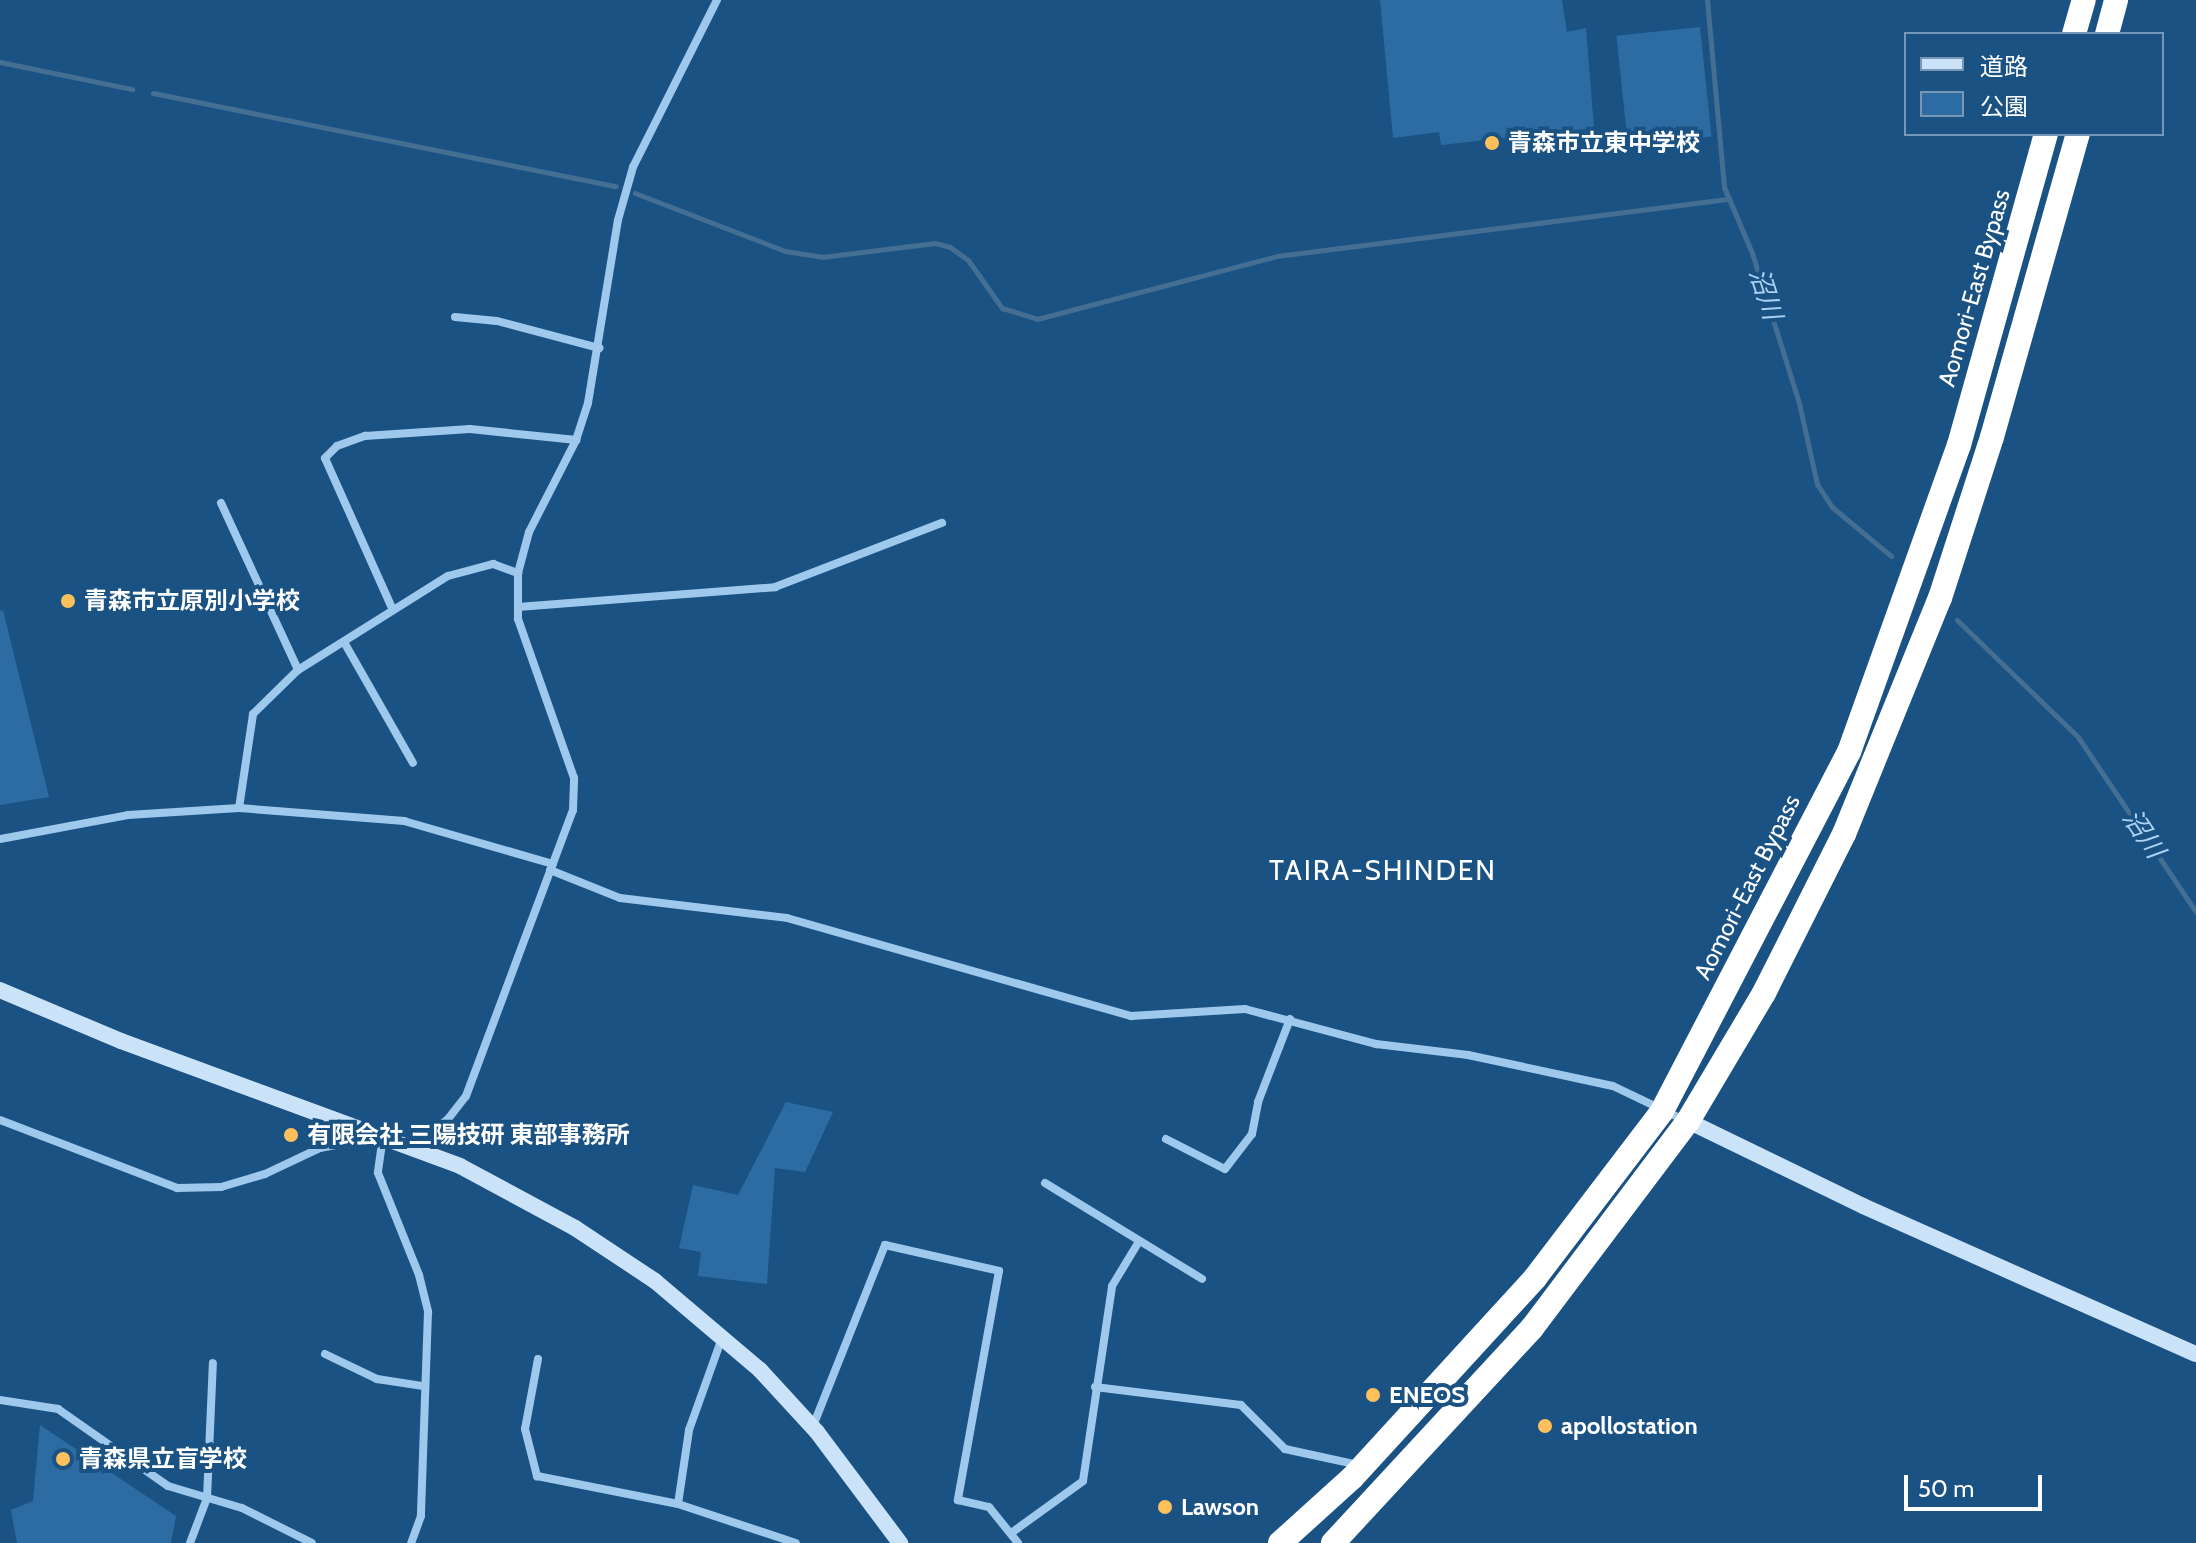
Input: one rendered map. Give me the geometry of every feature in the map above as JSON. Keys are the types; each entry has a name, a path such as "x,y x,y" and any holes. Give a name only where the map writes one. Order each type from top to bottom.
{"highway":[{"path":"2075,32 2084,0"},
{"path":"2108,32 2116,0"},
{"name":"Aomori-East Bypass","path":"1280,1543 1363,1466 1535,1278 1662,1111 1849,752 1959,445 2045,136"},
{"path":"1333,1543 1532,1328 1688,1121 1764,993 1844,834 1940,598 1992,437 2077,136"}],"street":[{"path":"413,1147 448,1119 466,1096 573,810 574,778 518,607 518,573 529,532 576,440 599,348 628,182 717,0"},
{"path":"455,317 497,321 599,348"},
{"path":"392,608 325,458 337,446 365,436 470,429 576,440"},
{"path":"221,503 298,670"},
{"path":"518,607 775,587 942,523"},
{"path":"239,808 253,714 298,670 392,608 471,567 493,564 518,573"},
{"path":"344,642 413,763"},
{"path":"0,839 128,815 239,808 404,821 551,867 620,898 787,918 1131,1016 1245,1009 1376,1044 1468,1055 1613,1086 1877,1213 2196,1354"},
{"path":"0,990 121,1041 383,1135 460,1166 575,1228 655,1281 722,1338 813,1428 900,1543"},
{"path":"1166,1139 1225,1169 1252,1134 1258,1102 1290,1019"},
{"path":"0,1120 177,1188 221,1187 265,1174 320,1148 345,1143 358,1126"},
{"path":"383,1135 378,1173 419,1275 428,1312 423,1386 421,1516 411,1543"},
{"path":"1045,1183 1138,1243 1202,1279"},
{"path":"1014,1531 1083,1481 1112,1286 1138,1243"},
{"path":"813,1428 885,1245 999,1271 958,1500 989,1507 1014,1531 1018,1543"},
{"path":"678,1504 689,1430 722,1338"},
{"path":"325,1354 377,1379 423,1386"},
{"path":"538,1359 525,1429 537,1476 678,1504 796,1543"},
{"path":"190,1543 207,1498 213,1363"},
{"path":"1095,1387 1241,1405 1285,1449 1363,1466"},
{"path":"0,1400 58,1409 168,1486 242,1508 312,1543"}],"green space":[{"path":"1380,0 1562,0 1567,32 1586,28 1594,128 1441,145 1439,132 1393,138"},
{"path":"1700,27 1711,136 1628,145 1616,36"},
{"path":"3,610 49,797 0,805 0,611"},
{"path":"786,1102 833,1112 805,1172 775,1168 767,1284 698,1276 701,1252 679,1248 693,1185 738,1195"},
{"name":"青森県立盲学校","path":"40,1425 176,1516 171,1543 17,1543 11,1510 33,1501"}],"waterway":[{"name":"沼川","path":"1707,0 1724,187 1752,253 1799,403 1817,484 1832,507 1891,556"},
{"path":"0,62 132,89"},
{"path":"153,93 616,186"},
{"path":"635,193 785,251 822,257 935,243 950,247 968,260 1002,308 1037,319 1277,256 1729,199"},
{"name":"沼川","path":"1957,620 2078,737 2196,912"}],"place":[{"name":"青森市立東中学校","path":"1492,143"},
{"name":"青森市立原別小学校","path":"68,601"},
{"name":"有限会社 三陽技研 東部事務所","path":"291,1135"},
{"name":"ENEOS","path":"1373,1395"},
{"name":"apollostation","path":"1545,1426"},
{"name":"青森県立盲学校","path":"63,1459"},
{"name":"Lawson","path":"1165,1507"}],"district":[{"name":"TAIRA-SHINDEN","path":"1383,870"}]}
